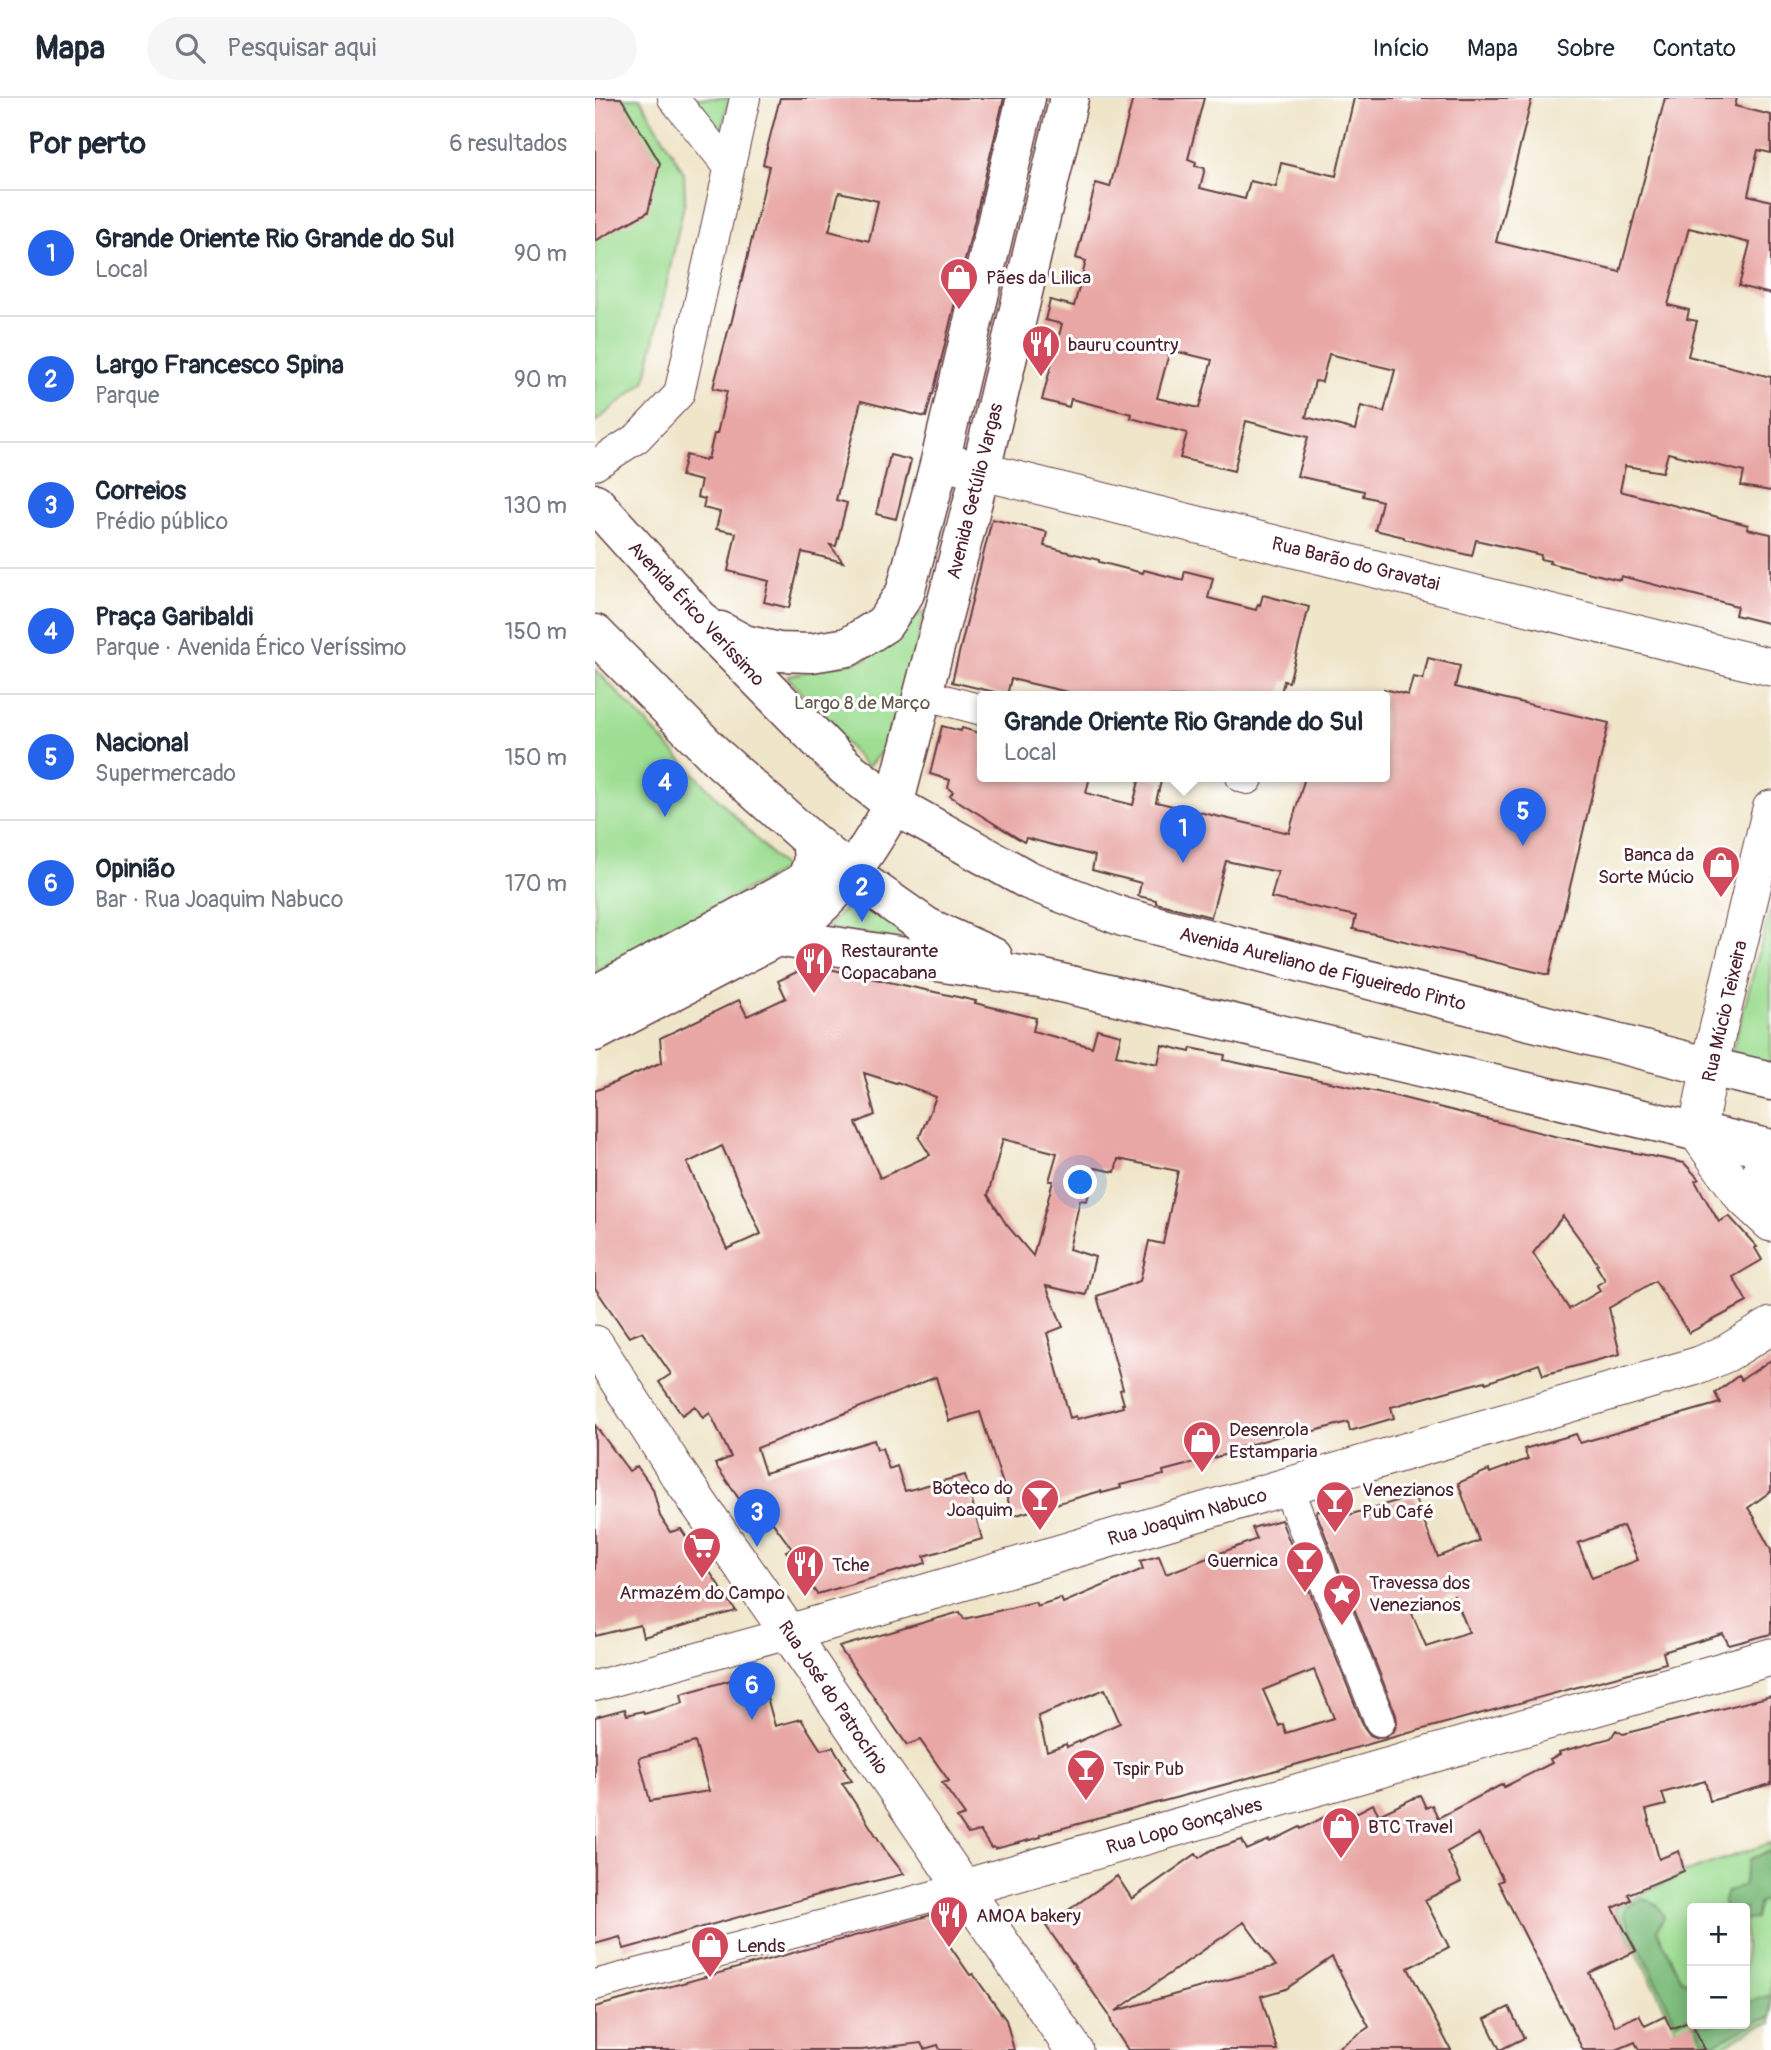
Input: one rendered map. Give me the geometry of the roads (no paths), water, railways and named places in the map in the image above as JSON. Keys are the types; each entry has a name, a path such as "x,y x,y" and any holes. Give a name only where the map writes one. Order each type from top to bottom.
{"main road":[{"path":"703,623 744,644 779,652 811,653 848,647 884,624 905,593 940,461 1026,98"},
{"name":"Avenida Getúlio Vargas","path":"595,1032 776,937 823,904 850,873 894,805 981,470 1069,98"},
{"name":"Avenida Érico Veríssimo","path":"595,503 703,623 845,767 894,805"},
{"path":"595,634 718,758 850,873 927,927 1040,978"},
{"path":"845,767 857,799 857,825 850,873"},
{"name":"Avenida Aureliano de Figueiredo Pinto","path":"894,805 1028,880 1123,917 1771,1081"},
{"path":"595,995 793,889 804,881 812,869 814,854 810,840"},
{"path":"776,937 1040,978 1767,1148"}],"street":[{"path":"673,98 729,167"},
{"path":"595,465 637,438 679,394 745,98"},
{"name":"Rua Barão do Gravatai","path":"940,461 1771,667"},
{"path":"922,694 977,709"},
{"name":"Rua Múcio Teixeira","path":"1697,1132 1771,809"},
{"path":"1697,1132 1743,1197 1771,1223"},
{"path":"1767,1148 1762,1167 1765,1182 1771,1191"},
{"name":"Rua Joaquim Nabuco","path":"595,1686 789,1633 1700,1365 1727,1353 1771,1326"},
{"name":"Rua José do Patrocínio","path":"595,1343 677,1472 1074,2050"},
{"path":"1287,1486 1380,1721"},
{"name":"Rua Lopo Gonçalves","path":"595,1985 964,1888 1771,1657"}],"place":[{"name":"Pães da Lilica","path":"959,311"},
{"name":"bauru country","path":"1041,378"},
{"name":"Praça Garibaldi","path":"665,817"},
{"name":"Nacional","path":"1523,846"},
{"name":"Grande Oriente Rio Grande do Sul","path":"1183,863"},
{"name":"Banca da Sorte Múcio","path":"1721,899"},
{"name":"Largo Francesco Spina","path":"862,922"},
{"name":"Restaurante Copacabana","path":"814,995"},
{"name":"Desenrola Estamparia","path":"1202,1474"},
{"name":"Boteco do Joaquim","path":"1040,1532"},
{"name":"Venezianos Pub Café","path":"1335,1534"},
{"name":"Correios","path":"757,1547"},
{"name":"Armazém do Campo","path":"702,1580"},
{"name":"Guernica","path":"1305,1594"},
{"name":"Tche","path":"805,1598"},
{"name":"Travessa dos Venezianos","path":"1342,1627"},
{"name":"Opinião","path":"752,1720"},
{"name":"Tspir Pub","path":"1086,1802"},
{"name":"BTC Travel","path":"1341,1860"},
{"name":"AMOA bakery","path":"949,1949"},
{"name":"Lends","path":"710,1979"}],"park label":[{"name":"Largo 8 de Março","path":"862,702"}]}
